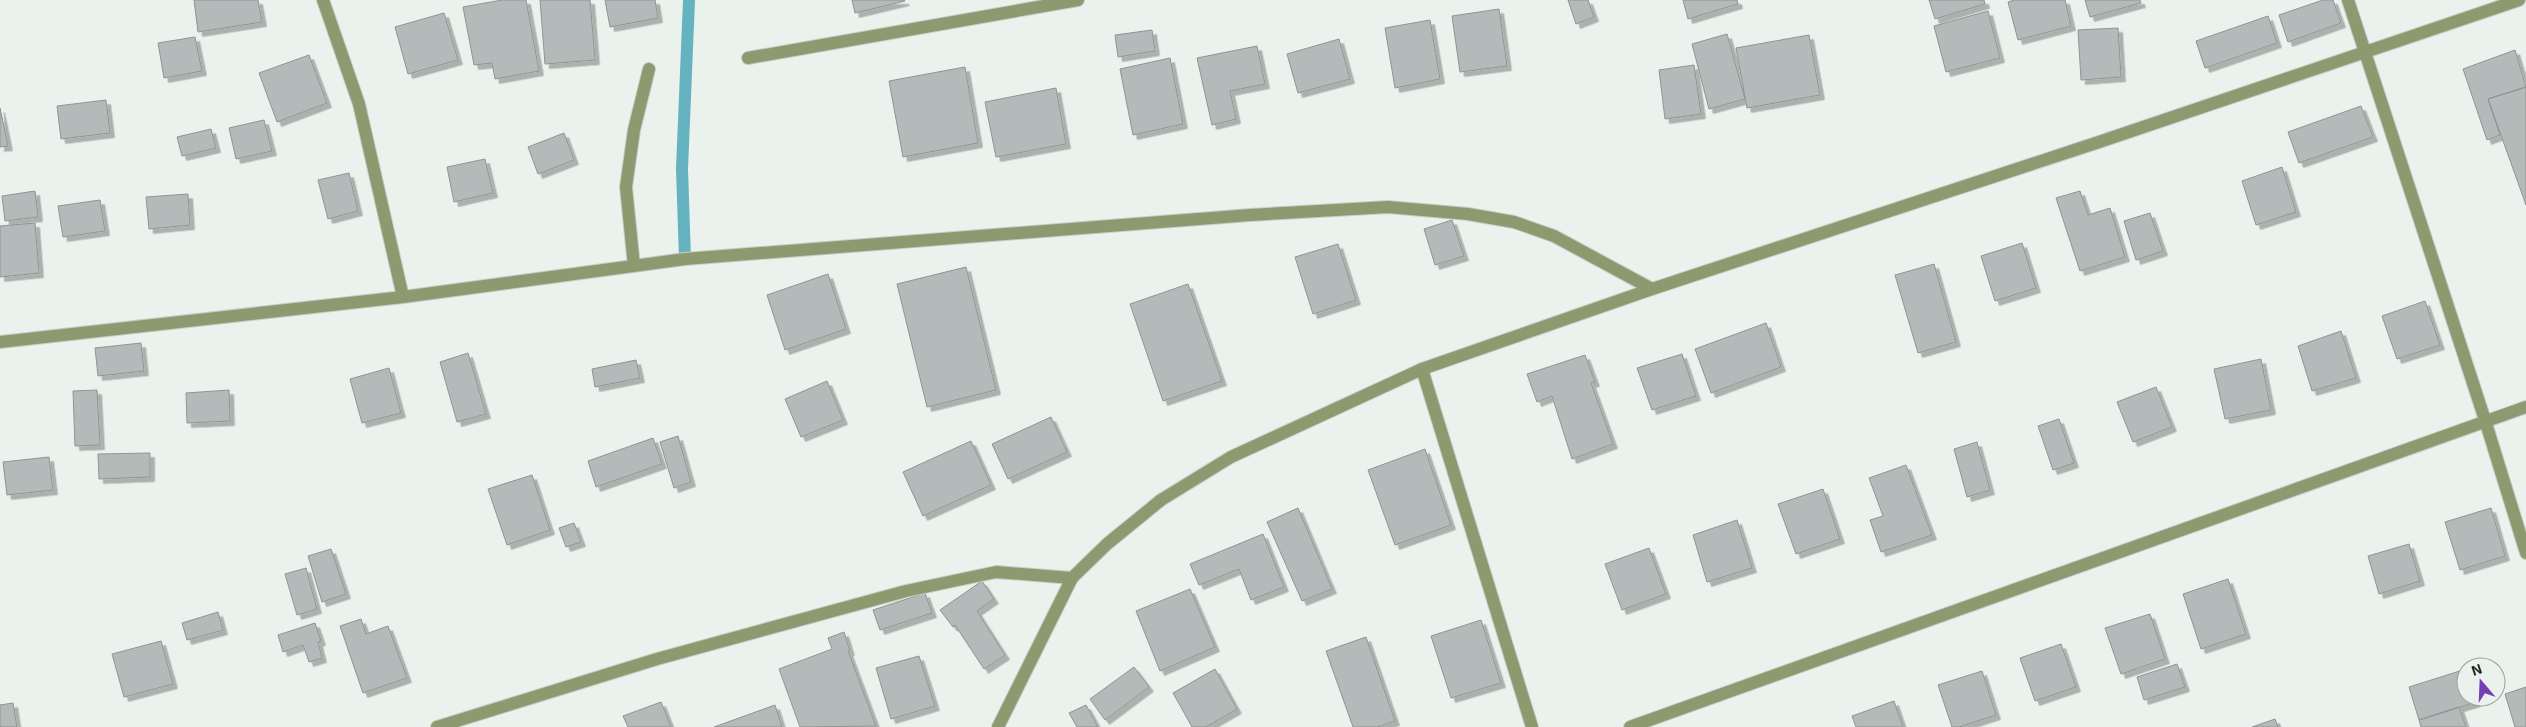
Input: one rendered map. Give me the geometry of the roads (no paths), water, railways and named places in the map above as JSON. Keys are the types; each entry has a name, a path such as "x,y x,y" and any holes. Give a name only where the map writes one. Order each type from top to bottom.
{"street":[{"path":"323,0 359,104 403,297"},
{"path":"748,58 1078,0"},
{"path":"2348,0 2486,420 2526,553"},
{"path":"998,727 1072,578 1107,544 1161,500 1231,457 1422,369 1652,289 2519,0"},
{"path":"634,266 626,187 634,130 649,69"},
{"path":"0,342 403,297 715,257 1250,215 1388,207 1468,214 1514,222 1554,236 1652,289"},
{"path":"1422,369 1532,727"},
{"path":"1630,727 2526,407"},
{"path":"437,727 657,659 906,591 996,572 1072,578"}],"waterway":[{"path":"685,259 682,169 689,0"}]}
